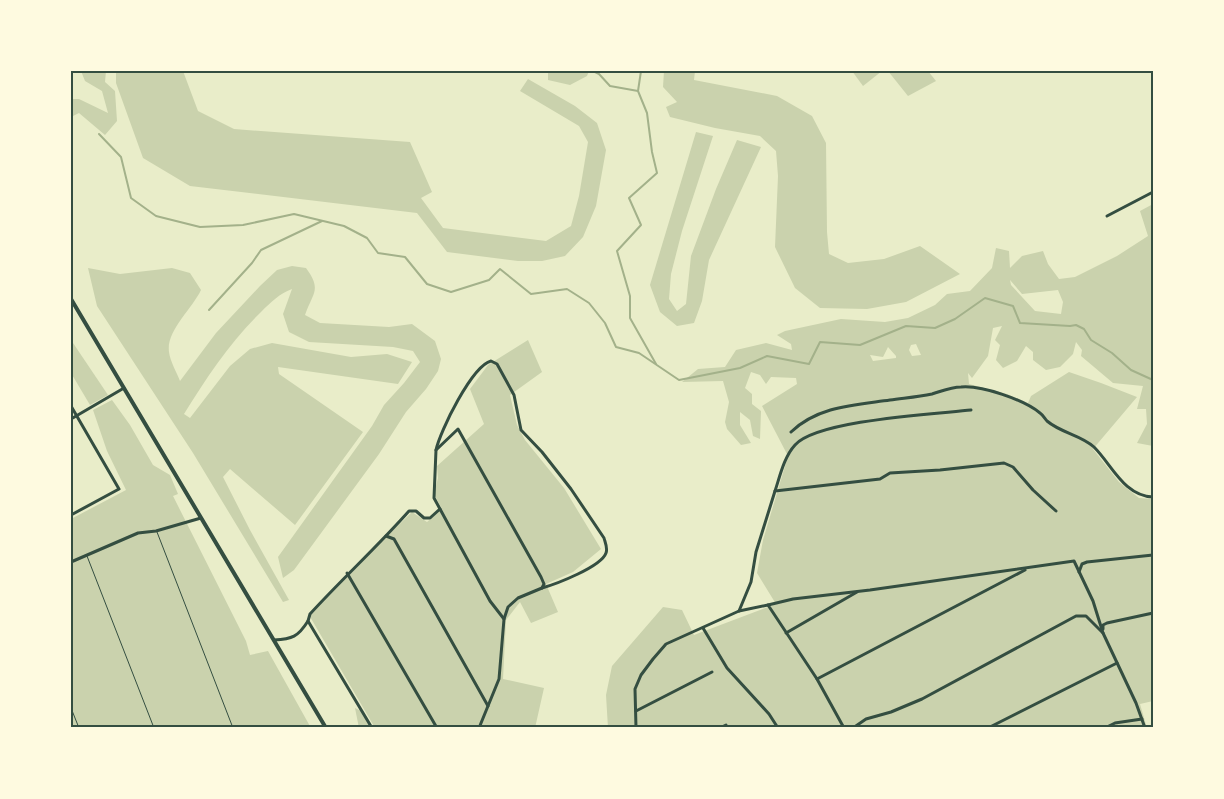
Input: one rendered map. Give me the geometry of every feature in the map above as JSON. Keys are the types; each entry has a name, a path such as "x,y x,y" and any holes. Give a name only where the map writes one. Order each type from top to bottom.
{"street":[{"path":"1107,216 1153,192"},
{"path":"71,299 326,728"},
{"path":"480,728 499,679 504,619 508,606 518,598 578,574 602,560 606,553 604,538 571,489 522,430 514,394 497,364 491,361 485,362 478,369 438,438 434,498 490,601 504,619"},
{"path":"791,432 814,417 835,408 931,394 963,386 1006,396 1027,405 1041,414 1048,422 1084,440 1093,447 1130,489 1143,497 1153,497"},
{"path":"71,418 124,388"},
{"path":"71,406 119,490 71,514"},
{"path":"739,611 751,582 756,552 775,491 787,457 795,444 813,434 856,423 971,410"},
{"path":"436,450 458,429 541,577 544,584 542,588"},
{"path":"775,491 880,478 890,473 1004,463 1013,467 1056,512"},
{"path":"274,640 288,639 300,633 310,614 347,573 409,511 416,511 424,518 430,518 440,509"},
{"path":"71,562 138,533 156,531 202,517"},
{"path":"386,536 394,539 489,706"},
{"path":"1078,573 1082,564 1087,562 1153,555"},
{"path":"636,728 635,689 641,675 666,644 739,611 794,599 1074,561 1078,573 1093,601 1103,632 1136,703 1145,728"},
{"path":"817,679 1027,568"},
{"path":"347,573 437,728"},
{"path":"786,633 860,591"},
{"path":"768,605 817,679 844,728"},
{"path":"1103,632 1103,625 1153,613"},
{"path":"853,728 866,719 891,712 922,699 1076,616 1086,616 1103,632"},
{"path":"308,621 372,728"},
{"path":"703,628 727,668 769,714 778,728"},
{"path":"988,728 1117,662"},
{"path":"636,711 712,672"},
{"path":"1106,728 1115,723 1142,719"},
{"path":"720,728 726,725"}],"lane":[{"path":"156,531 233,728"},
{"path":"86,555 154,728"},
{"path":"71,708 79,728"}],"green space":[{"path":"81,71 106,71 105,82 115,91 117,121 105,135 79,113 71,117 71,99 79,99 108,113 102,91 85,81"},
{"path":"116,71 183,71 198,111 234,129 410,142 432,192 421,198 443,228 546,241 571,226 579,196 588,142 579,126 520,91 528,79 575,106 597,123 606,150 596,206 583,237 565,256 542,261 518,261 447,252 417,213 190,186 143,158 116,83"},
{"path":"548,71 589,71 587,76 570,85 548,80"},
{"path":"664,71 695,71 694,80 777,96 812,116 826,143 829,254 848,263 884,259 920,246 960,274 906,302 867,309 820,308 795,288 775,247 778,176 776,151 760,136 670,117 666,107 677,102 663,87"},
{"path":"852,71 882,71 863,86"},
{"path":"888,71 928,71 936,81 908,96"},
{"path":"696,132 713,136 682,231 671,274 669,299 677,311 686,304 691,256 737,140 761,147 709,260 702,301 694,323 677,326 660,312 650,285"},
{"path":"1153,204 1153,446 1137,443 1147,424 1146,409 1137,409 1143,386 1113,383 1081,356 1082,350 1076,342 1073,354 1060,367 1046,370 1033,360 1033,352 1026,346 1017,361 1003,368 996,360 1000,345 995,340 1002,326 993,328 988,356 972,378 968,373 969,384 1007,394 1028,403 1031,396 1069,372 1137,397 1093,449 1119,482 1139,498 1153,499 1153,701 1140,704 1147,728 608,728 606,695 612,666 663,607 682,610 694,635 776,604 757,573 763,540 788,456 762,406 797,384 796,378 771,377 766,384 760,375 751,372 745,388 752,394 752,404 761,411 760,439 753,436 750,420 740,412 740,425 751,443 741,445 727,429 725,422 729,402 723,381 682,382 698,369 725,367 736,350 766,343 792,350 791,344 777,335 785,331 841,319 885,322 908,318 935,305 947,294 970,291 992,268 996,248 1009,251 1010,268 1022,256 1043,251 1048,264 1059,279 1075,277 1117,256 1148,236 1140,211","holes":["1010,280 1022,294 1058,290 1063,302 1061,314 1035,311 1011,285","916,344 921,355 912,356 909,350 911,345","888,347 896,356 896,358 873,361 870,355 883,357"]},
{"path":"292,266 306,268 314,281 313,296 305,315 320,323 389,327 412,324 435,341 441,359 438,371 426,389 406,412 379,454 294,570 283,578 278,557 372,426 384,405 420,362 413,351 393,347 309,342 289,332 283,314 292,289 275,299 250,323 201,387 184,414 190,418 230,366 250,349 272,343 351,357 387,354 412,362 398,384 278,367 279,374 363,432 295,525 230,469 223,477 289,600 283,602 193,453 97,306 88,268 120,274 172,268 190,273 201,290 175,328 169,344 171,359 180,381 216,333 260,286 277,270"},
{"path":"71,340 108,395 90,405 71,373"},
{"path":"528,340 542,372 510,395 517,425 525,440 564,488 601,549 573,572 546,584 558,612 531,623 520,602 506,620 503,679 544,688 535,728 375,728 309,615 412,512 427,522 442,509 434,494 438,478 437,466 484,424 470,389 488,365"},
{"path":"112,400 130,425 153,465 170,475 178,494 173,496 246,641 250,655 268,651 311,728 71,728 71,519 126,490 107,451 93,410"},
{"path":"355,708 361,711 372,728 359,728"}],"waterway":[{"path":"593,71 599,74 610,86 638,91 647,113 657,173 629,198 641,225 617,251 630,296 630,318 656,364"},
{"path":"638,91 641,71"},
{"path":"99,134 121,157 131,198 156,216 200,227 243,225 294,214 344,226 367,238 378,253 405,257 427,284 451,292 489,280 500,269 531,294 567,289 589,303 605,323 616,347 639,353 679,380 740,368 767,356 809,364 820,342 860,345 906,326 935,328 955,319 985,298 1013,306 1020,323 1076,325 1084,329 1091,340 1112,353 1131,370 1153,380"},
{"path":"209,310 252,263 261,250 322,221"}]}
